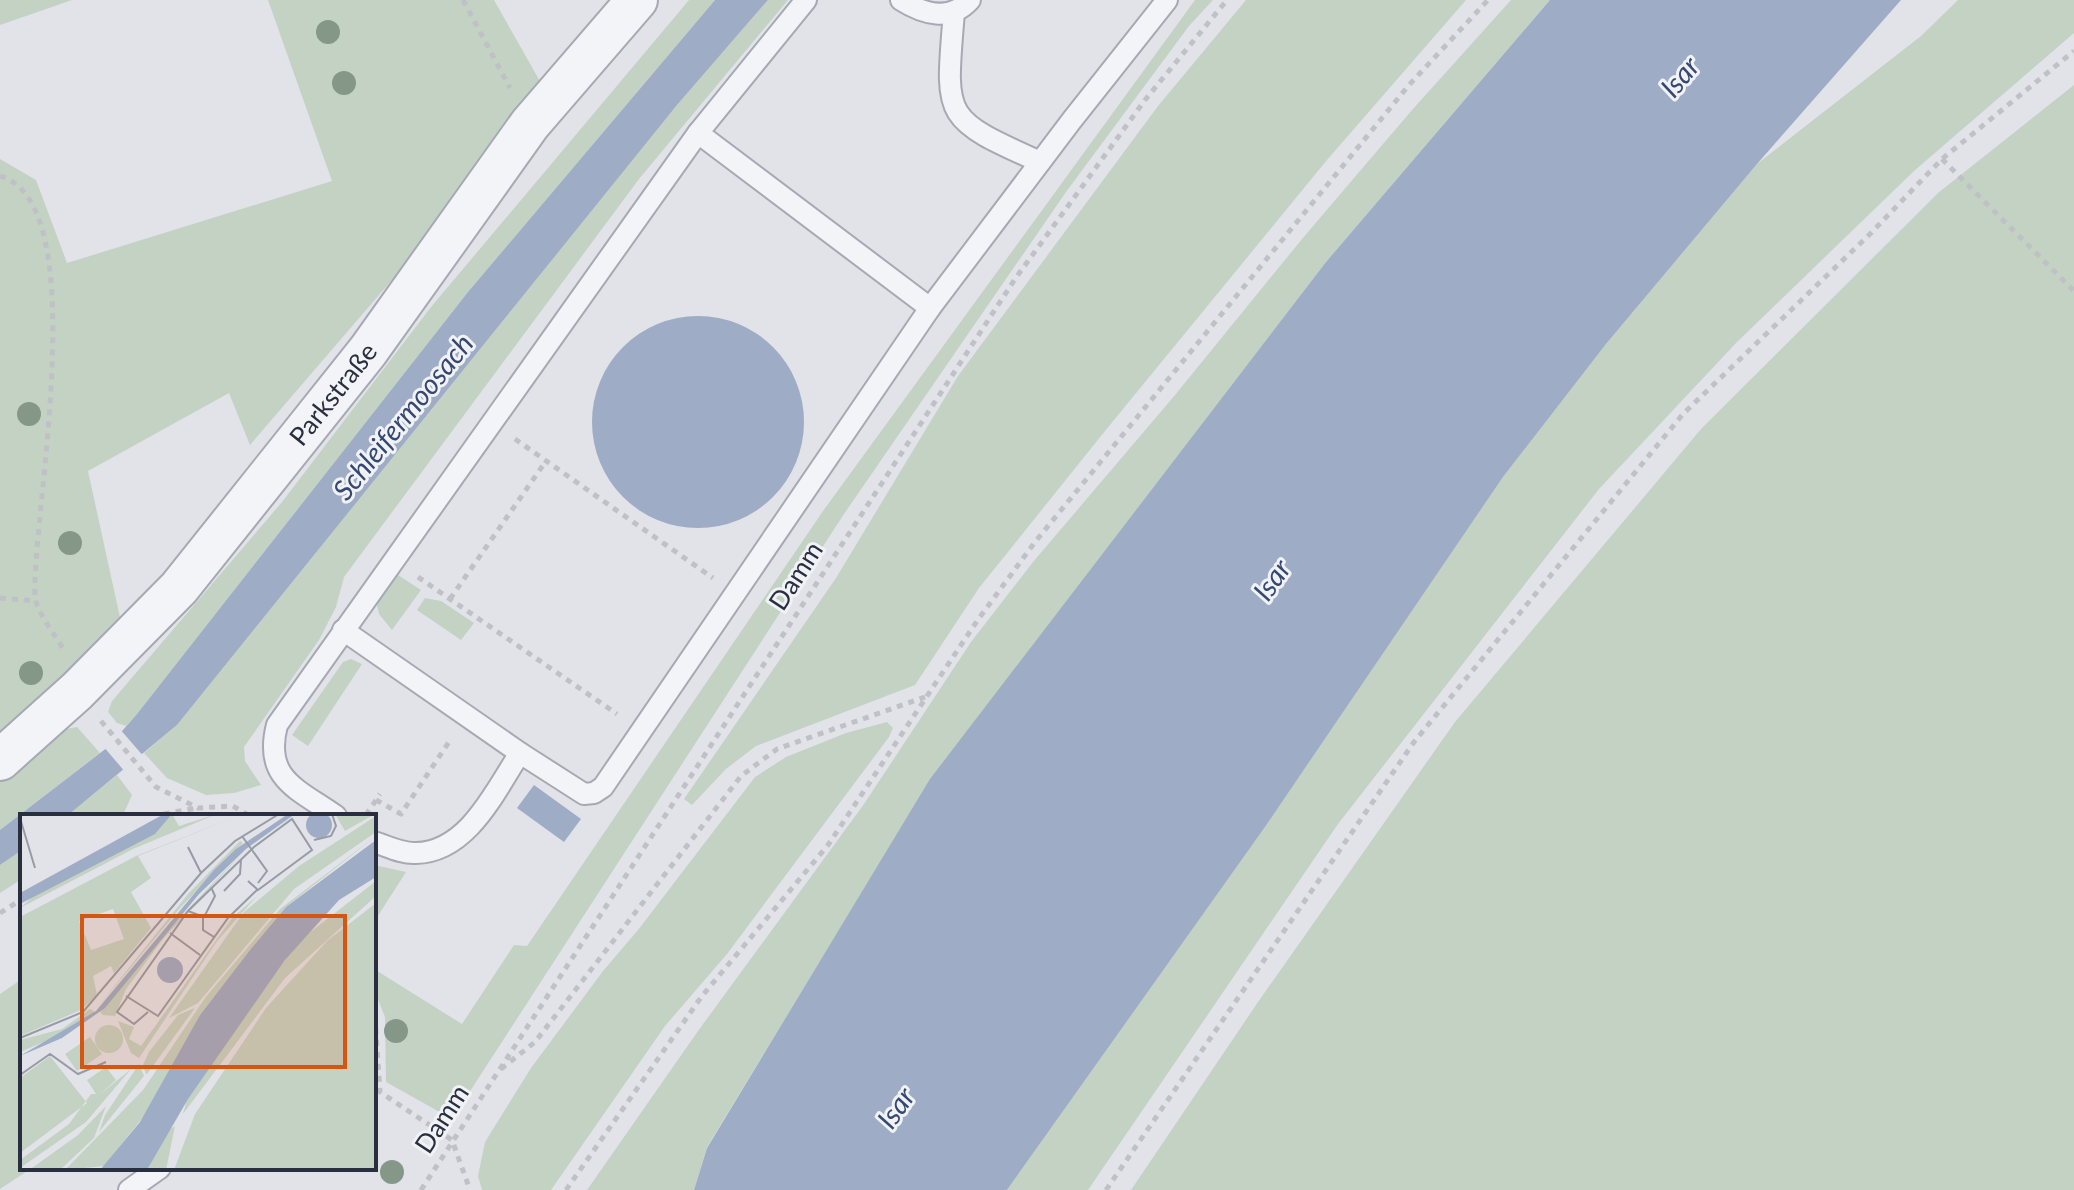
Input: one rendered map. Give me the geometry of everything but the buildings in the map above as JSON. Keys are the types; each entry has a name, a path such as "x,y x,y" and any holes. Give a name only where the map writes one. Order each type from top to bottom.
{"street":[{"name":"Parkstraße","path":"0,760 87,704 368,351 530,124 637,0"}],"lane":[{"path":"333,814 287,781 277,767 273,740 277,725 698,133 806,0"},
{"path":"901,0 917,11 936,15 962,6"},
{"path":"343,630 584,794 594,793 603,787 930,308 1167,0"},
{"path":"962,6 949,67 953,108 965,123 985,137 1040,162"},
{"path":"698,133 930,308"},
{"path":"376,843 413,854 445,847 460,837 491,798 520,753"},
{"path":"129,1190 157,1170"}],"path":[{"path":"463,0 530,124"},
{"name":"Damm","path":"421,1190 1015,279 1145,100 1227,0"},
{"path":"566,1190 702,996 828,845 977,621 1035,542 1409,85 1488,0"},
{"path":"1106,1190 1414,742 1683,414 1870,234 1942,159 2074,51"},
{"path":"1942,159 2074,291"},
{"path":"0,176 13,180 29,200 39,223 50,265 54,360 37,526 35,601 65,653 87,704 156,787 198,808"},
{"path":"527,448 705,573"},
{"path":"450,599 546,461"},
{"path":"428,584 624,718"},
{"path":"0,598 35,601"},
{"path":"495,1074 535,1042 741,776 759,760 777,749 926,697"},
{"path":"366,814 378,797 401,814 459,727"},
{"path":"164,814 233,806 247,814"},
{"path":"0,913 20,900"},
{"path":"376,1031 380,1092 452,1140 470,1190"}],"green space":[{"path":"0,0 72,0 0,25"},
{"path":"268,0 494,0 546,92 434,231 250,445 229,393 88,471 121,622 43,698 0,734 0,159 36,180 67,263 332,181"},
{"path":"689,0 715,0 468,292 137,714 126,726 117,723 108,712 112,701 282,502 431,307"},
{"path":"768,0 788,0 639,179 344,577 336,607 319,640 244,747 245,761 261,785 234,793 206,795 167,778 144,753 177,725 677,105"},
{"path":"1195,0 1213,0 1189,26 1066,192 844,514 452,1119 386,1082 385,1017 376,995 376,970 462,1024 514,945 527,946 823,511"},
{"path":"1246,0 1466,0 1327,160 1105,431 979,588 915,685 756,746 726,769 692,805 684,799 836,578 958,376 1158,106"},
{"path":"1511,0 1550,0 1326,262 931,779 707,1147 694,1190 587,1190 698,1031 864,804 971,642 1033,562 1302,239"},
{"path":"1958,0 2074,0 2074,33 1914,171 1737,342 1599,489 1338,824 1088,1190 1007,1190 1265,827 1503,477 1606,344 1757,164 1921,36"},
{"path":"2074,85 2074,1190 1131,1190 1258,1002 1455,722 1701,429 1938,193"},
{"path":"395,573 421,590 392,630 379,614 376,600"},
{"path":"425,598 441,601 474,623 461,640 417,610"},
{"path":"351,659 362,664 308,746 292,735 343,662"},
{"path":"887,722 893,728 889,737 727,954 665,1026 551,1190 482,1190 478,1176 485,1142 531,1068 755,777 786,757 846,733"},
{"path":"77,727 100,753 0,830 0,782 66,729"},
{"path":"117,775 132,795 122,814 69,814"},
{"path":"20,851 20,880 0,893 0,865"},
{"path":"376,865 406,872 376,919"},
{"path":"20,980 20,1170 29,1170 0,1189 0,994"}],"water":[{"name":"Schleifermoosach","path":"715,0 768,0 677,105 177,725 69,814 21,814 108,747 137,714 468,292"},
{"name":"Isar","path":"1550,0 1901,0 1757,164 1606,344 1503,477 1265,827 1007,1190 694,1190 707,1148 930,779 1326,262"},
{"path":"698,316 739,324 773,347 796,381 804,422 796,463 773,497 739,520 698,528 657,520 623,497 600,463 592,422 600,381 623,347 657,324"},
{"path":"534,785 581,819 564,842 517,808"},
{"path":"20,815 20,851 0,865 0,830"}],"pier":[{"path":"119,728 145,758 126,773 103,746"}]}
